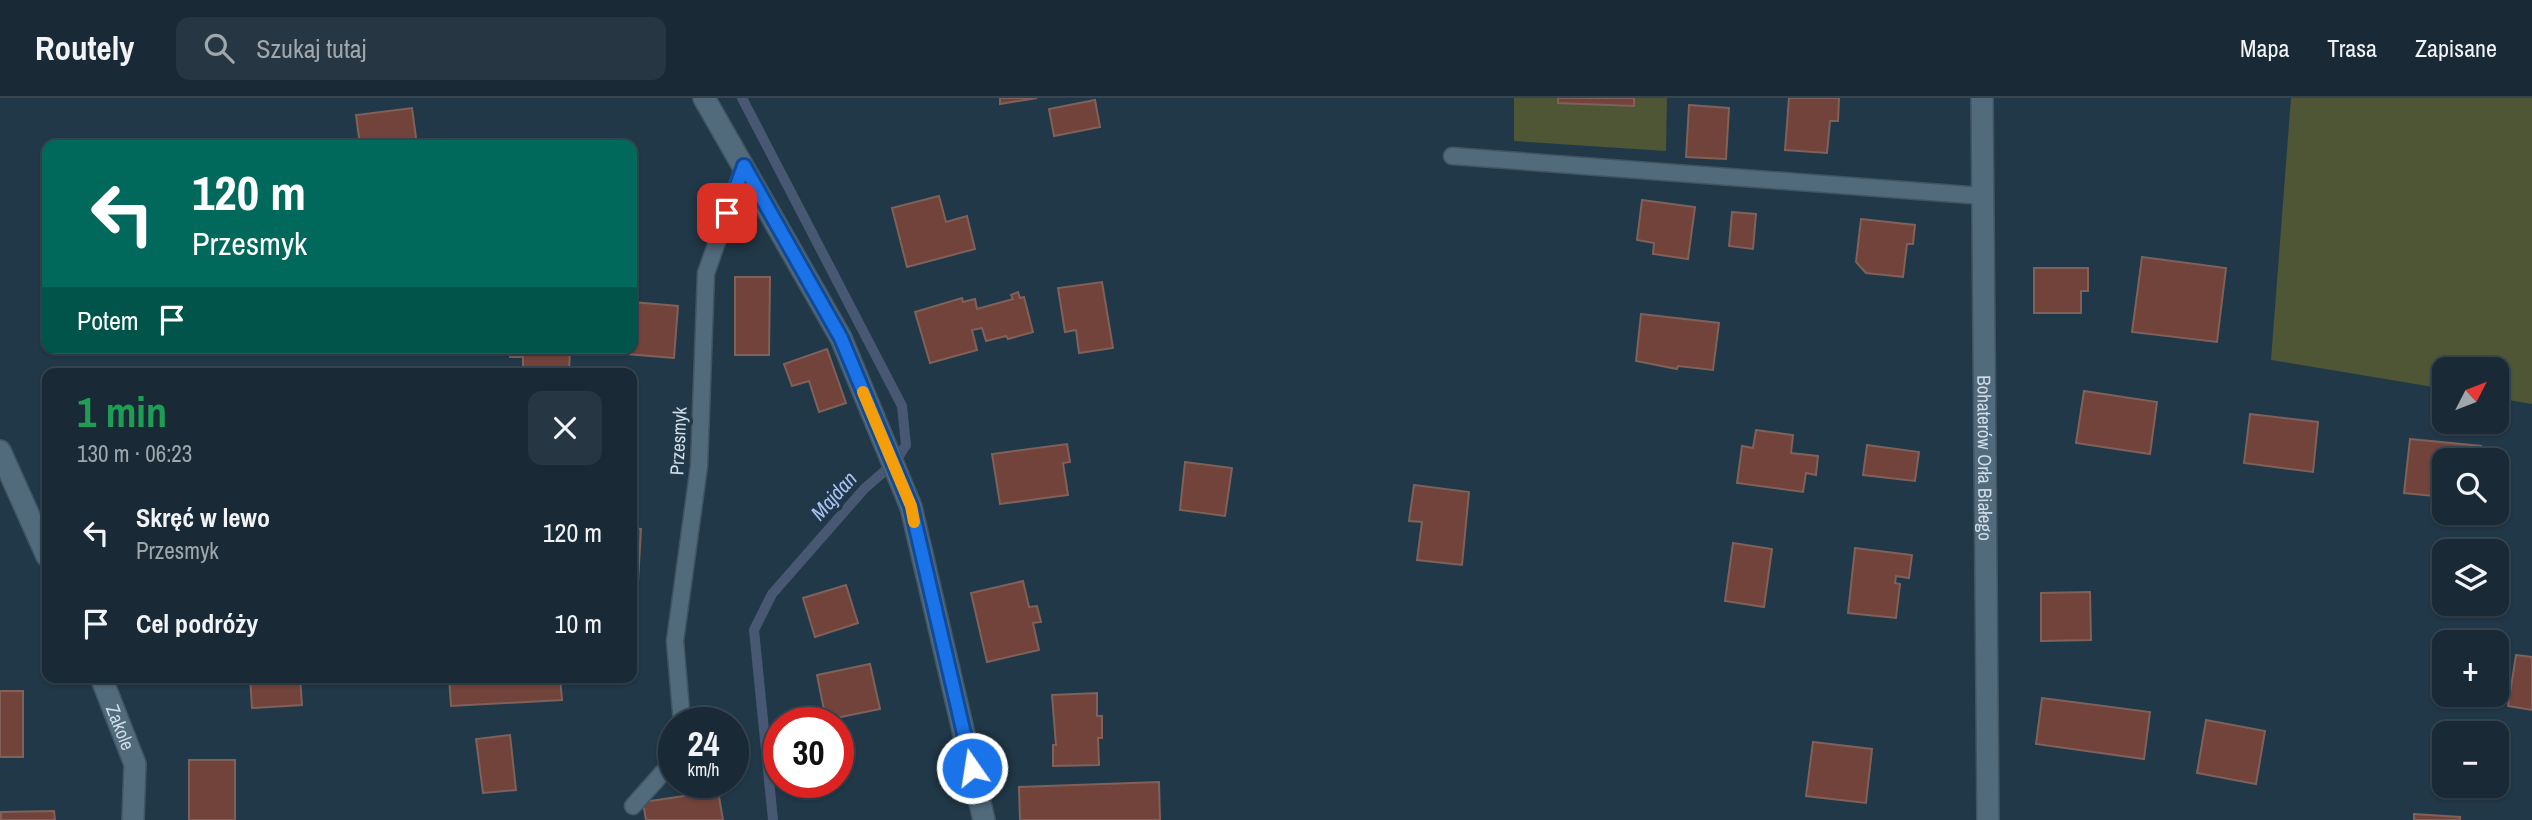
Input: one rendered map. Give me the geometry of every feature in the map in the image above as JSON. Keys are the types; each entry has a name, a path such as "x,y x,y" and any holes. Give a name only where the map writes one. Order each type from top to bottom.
{"street":[{"path":"704,98 841,338 911,506 984,820"},
{"name":"Bohaterów Orła Białego","path":"1982,98 1988,820"},
{"path":"0,451 42,545"},
{"name":"Zakole","path":"103,683 135,764 133,820"}],"lane":[{"path":"1452,156 1983,196"},
{"name":"Przesmyk","path":"681,707 675,641 699,466 706,274 744,166"},
{"path":"633,806 658,778"}],"green space":[{"path":"1514,98 1667,98 1666,151 1514,141"},
{"path":"2291,98 2532,98 2532,404 2510,400 2510,357 2432,357 2432,387 2271,360"}],"building":[{"path":"1000,98 1037,98 1000,104"},
{"path":"1558,98 1634,98 1634,106 1558,103"},
{"path":"1789,98 1839,98 1838,121 1830,121 1827,153 1785,150"},
{"path":"1095,100 1100,127 1054,136 1049,109"},
{"path":"1689,105 1729,108 1726,159 1686,157"},
{"path":"412,108 416,140 359,140 356,115"},
{"path":"939,196 946,222 967,216 975,249 907,267 892,208"},
{"path":"1642,200 1695,207 1688,259 1653,254 1654,243 1637,240"},
{"path":"1732,212 1756,214 1753,249 1729,246"},
{"path":"1861,219 1915,225 1913,244 1907,244 1903,277 1866,273 1856,262"},
{"path":"2142,257 2226,268 2217,342 2132,332"},
{"path":"2034,268 2088,268 2088,291 2081,291 2081,313 2034,313"},
{"path":"735,277 770,277 769,355 735,355"},
{"path":"1102,282 1113,348 1079,353 1076,330 1065,332 1058,288"},
{"path":"1018,292 1020,298 1024,297 1033,332 1008,339 1006,336 986,341 982,328 972,330 977,350 930,363 915,312 962,298 963,302 975,299 977,309 1013,299 1011,295"},
{"path":"637,302 678,306 674,358 626,354 637,354"},
{"path":"1641,314 1719,323 1713,370 1678,366 1677,369 1636,361"},
{"path":"827,349 846,403 819,412 809,381 792,386 784,364"},
{"path":"510,354 570,354 569,368 523,368 523,357 510,357"},
{"path":"2084,391 2157,402 2150,454 2076,443"},
{"path":"2250,414 2318,422 2313,472 2244,463"},
{"path":"1756,430 1793,435 1791,453 1818,456 1816,475 1806,473 1803,492 1737,483 1742,446 1753,448"},
{"path":"2410,439 2481,446 2432,448 2432,496 2404,493"},
{"path":"1067,444 1070,462 1063,463 1068,495 1000,504 992,454"},
{"path":"1867,445 1919,452 1915,481 1863,475"},
{"path":"1185,462 1232,468 1225,516 1180,510"},
{"path":"1414,485 1469,492 1462,565 1417,560 1422,522 1409,521"},
{"path":"637,529 641,529 637,600"},
{"path":"1733,543 1772,549 1764,607 1725,601"},
{"path":"1855,548 1912,555 1909,578 1896,576 1895,583 1900,584 1896,618 1848,613"},
{"path":"1023,581 1029,607 1037,606 1041,622 1033,623 1039,650 987,662 971,593"},
{"path":"846,585 858,623 815,637 803,598"},
{"path":"2090,592 2091,640 2041,641 2041,593"},
{"path":"2516,655 2532,657 2532,710 2509,706"},
{"path":"870,664 880,709 854,714 854,707 823,707 817,675"},
{"path":"250,683 300,683 302,705 252,708"},
{"path":"449,683 561,683 562,700 451,706"},
{"path":"0,691 23,691 23,757 0,757"},
{"path":"1097,693 1097,716 1102,716 1102,738 1098,738 1099,765 1053,766 1053,745 1056,745 1052,695"},
{"path":"2042,698 2150,712 2144,759 2036,744"},
{"path":"2206,720 2265,731 2256,784 2197,773"},
{"path":"510,735 516,790 483,793 476,739"},
{"path":"1813,742 1872,749 1866,803 1806,796"},
{"path":"189,760 235,760 235,820 189,820"},
{"path":"1159,782 1160,820 1020,820 1019,787"},
{"path":"670,798 719,798 723,820 646,820 643,802"},
{"path":"54,811 55,820 1,820 1,812"},
{"path":"2414,814 2460,817 2460,820 2414,820"}],"waterway":[{"name":"Majdan","path":"742,98 902,406 906,445 895,462 864,489 772,594 754,630 773,820"}],"slow traffic":[{"path":"863,392 911,506 914,522"}],"route":[{"path":"727,213 744,166 841,338 911,506 972,768"}]}
